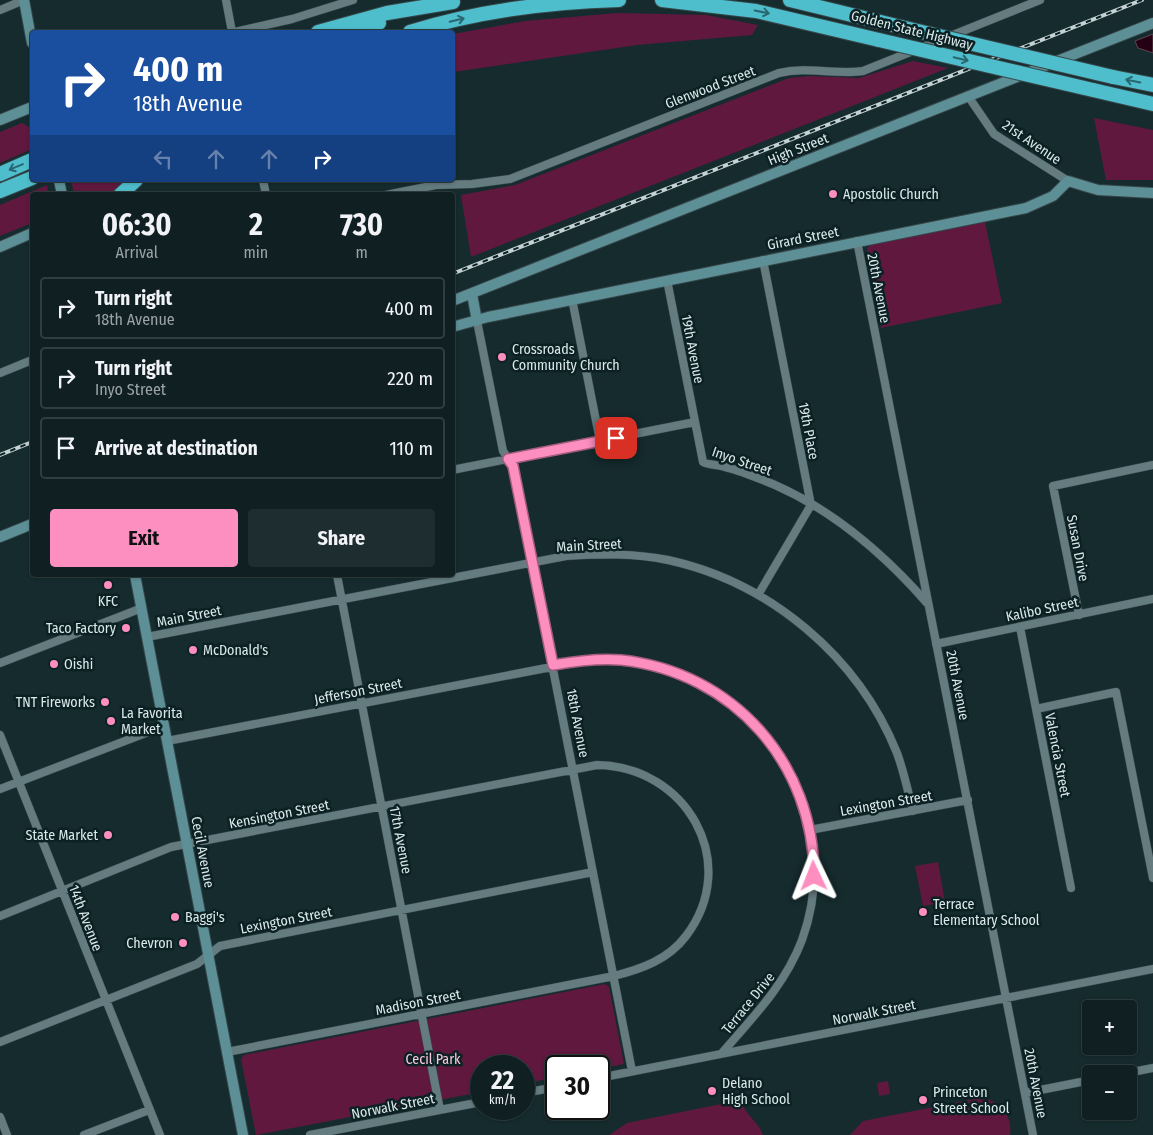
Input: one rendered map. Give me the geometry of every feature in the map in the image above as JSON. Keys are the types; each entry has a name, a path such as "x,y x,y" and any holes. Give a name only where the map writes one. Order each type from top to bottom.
{"highway":[{"path":"418,30 471,16 508,10 571,2 619,0"},
{"name":"Golden State Highway","path":"662,0 756,11 1153,104"},
{"name":"Golden State Highway","path":"790,0 1153,85"},
{"path":"325,30 387,13 459,1"},
{"path":"360,30 459,1"},
{"path":"1095,91 1153,113"},
{"path":"0,174 30,161"},
{"path":"0,192 30,179"},
{"path":"123,192 134,182"}],"main road":[{"path":"24,0 30,32"},
{"name":"High Street","path":"455,301 1153,22"},
{"path":"0,120 30,108"},
{"path":"1068,181 1098,190 1153,193"},
{"name":"Girard Street","path":"455,326 763,260 1026,208 1053,196 1068,181"},
{"path":"0,247 30,235"},
{"name":"18th Avenue","path":"472,294 477,320"},
{"path":"0,537 30,525"},
{"name":"Cecil Avenue","path":"135,577 243,1135"}],"street":[{"path":"0,10 24,0"},
{"path":"226,0 234,30"},
{"path":"243,30 292,19 353,0"},
{"name":"Glenwood Street","path":"401,192 450,182 472,184 510,179 780,73 810,69 854,72 873,68 1040,0"},
{"name":"21st Avenue","path":"968,96 994,134 1068,181"},
{"name":"20th Avenue","path":"857,241 1033,1135"},
{"name":"19th Place","path":"763,260 811,505"},
{"name":"19th Avenue","path":"667,280 695,422"},
{"path":"572,300 600,442"},
{"name":"18th Avenue","path":"477,320 503,451 513,466 533,562 632,1072"},
{"path":"0,373 30,361"},
{"path":"455,469 695,422"},
{"name":"Inyo Street","path":"695,422 703,462 722,466 776,486 811,505 868,544 908,581 929,604"},
{"name":"Susan Drive","path":"1079,614 1054,486 1153,466"},
{"path":"758,595 811,505"},
{"name":"Main Street","path":"147,637 342,601 533,562 600,554 658,559 700,569 758,595 809,631 851,675 884,725 906,782 913,811"},
{"name":"17th Avenue","path":"337,577 440,1110"},
{"name":"Kalibo Street","path":"936,644 1153,599"},
{"name":"Main Street","path":"0,663 142,608"},
{"name":"Valencia Street","path":"1020,627 1072,888"},
{"name":"Terrace Drive","path":"553,665 588,660 621,660 654,667 686,678 716,693 744,714 777,752 798,789 810,830 813,853 813,887 808,917 799,948 779,987 722,1053"},
{"name":"Jefferson Street","path":"167,741 553,665"},
{"path":"1036,709 1116,692 1153,878"},
{"path":"0,789 164,726"},
{"name":"14th Avenue","path":"0,735 149,1110"},
{"name":"Madison Street","path":"227,1052 614,976 653,964 670,952 686,937 698,916 704,897 707,875 706,852 690,811 658,781 639,772 617,766 597,765 573,769"},
{"name":"Kensington Street","path":"0,916 171,847 573,769"},
{"name":"Lexington Street","path":"810,830 968,800"},
{"name":"Lexington Street","path":"0,1042 197,964 220,946 593,872"},
{"name":"Norwalk Street","path":"610,1076 1007,999 1153,968"},
{"path":"1137,1071 1153,1068"},
{"path":"1025,1093 1082,1082"},
{"name":"Norwalk Street","path":"310,1135 470,1104"},
{"path":"84,1135 149,1110 160,1135"},
{"path":"0,1116 7,1135"}],"green space":[{"path":"617,13 706,15 758,25 752,35 637,45 455,72 455,34 525,21"},
{"path":"913,61 948,68 471,257 461,195 515,185 789,78 810,76 859,78"},
{"path":"1094,118 1153,130 1153,180 1106,180"},
{"path":"22,123 30,128 30,150 0,163 0,132"},
{"path":"71,182 129,182 117,192 73,192"},
{"path":"47,185 48,192 31,192"},
{"path":"30,192 30,224 0,236 0,205"},
{"path":"985,222 1002,303 881,328 867,249 871,244"},
{"path":"938,862 945,902 923,906 915,866"},
{"name":"Cecil Park","path":"605,984 609,987 624,1064 610,1067 610,1055 545,1055 545,1079 535,1082 535,1055 470,1055 470,1094 256,1135 241,1059 244,1055"},
{"path":"888,1081 890,1094 879,1096 877,1083"},
{"path":"979,1098 993,1101 1003,1109 1009,1120 1010,1135 850,1135 863,1121"},
{"path":"741,1100 763,1135 609,1135 627,1123"}],"shaded area":[{"path":"1153,34 1153,53 1138,48 1135,41"}],"railway":[{"path":"455,273 1142,0"},
{"path":"0,455 30,443"}],"place":[{"name":"Apostolic Church","path":"833,194"},
{"name":"Crossroads Community Church","path":"502,357"},
{"name":"KFC","path":"108,585"},
{"name":"Taco Factory","path":"126,628"},
{"name":"McDonald's","path":"193,650"},
{"name":"Oishi","path":"54,664"},
{"name":"TNT Fireworks","path":"105,702"},
{"name":"La Favorita Market","path":"111,721"},
{"name":"State Market","path":"108,835"},
{"name":"Terrace Elementary School","path":"923,912"},
{"name":"Baggi's","path":"175,917"},
{"name":"Chevron","path":"183,943"},
{"name":"Delano High School","path":"712,1091"},
{"name":"Princeton Street School","path":"923,1100"}],"route":[{"path":"616,438 508,459 513,466 553,665 588,660 621,660 654,667 686,678 716,693 744,714 763,733 777,752 795,784 810,830 814,876"}]}
